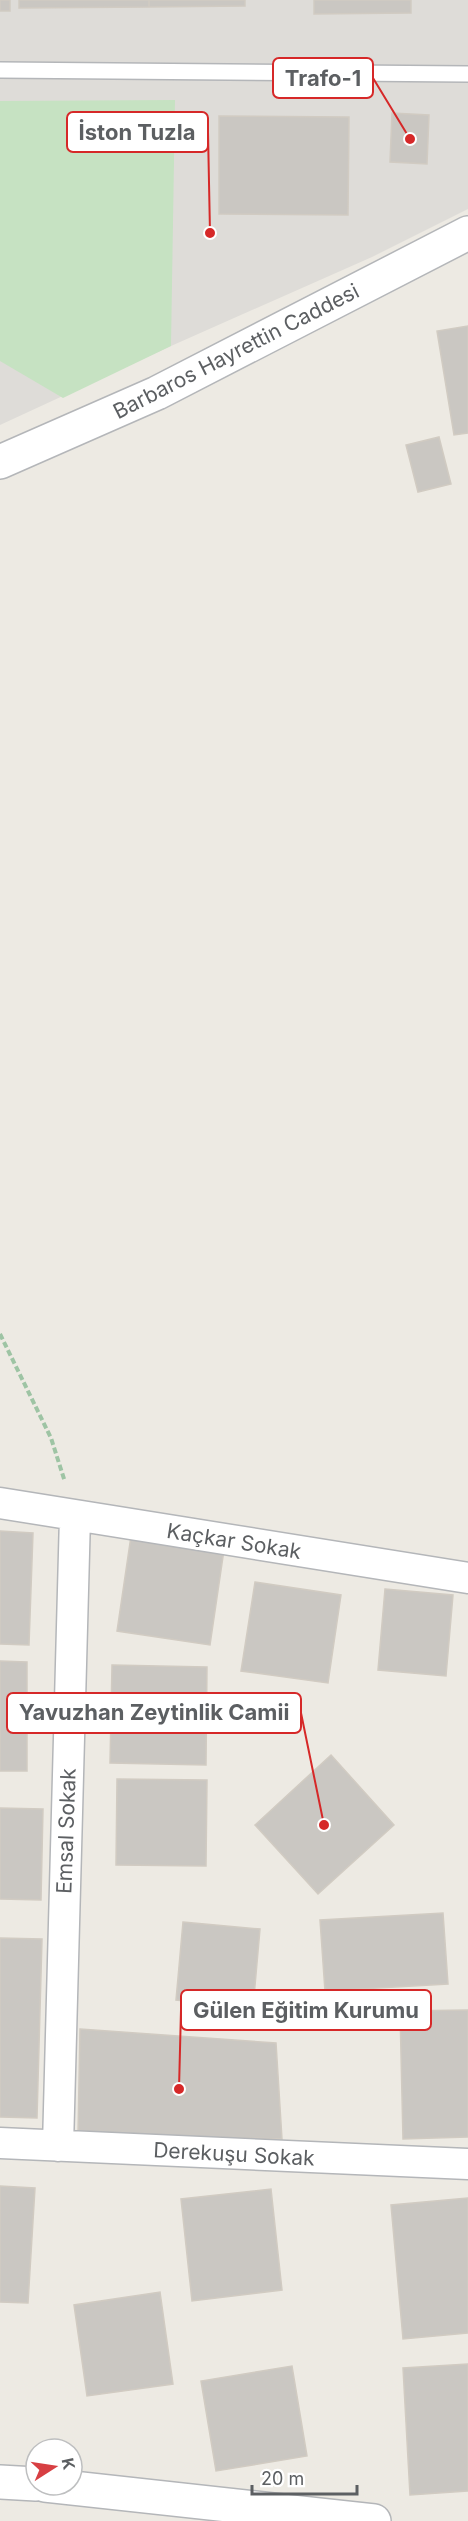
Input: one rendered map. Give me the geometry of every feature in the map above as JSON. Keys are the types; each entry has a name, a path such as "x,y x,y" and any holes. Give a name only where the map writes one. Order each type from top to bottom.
{"street":[{"name":"Barbaros Hayrettin Caddesi","path":"0,462 157,393 468,233"},
{"name":"Kaçkar Sokak","path":"0,1503 468,1578"},
{"name":"Emsal Sokak","path":"58,2146 75,1516"},
{"name":"Derekuşu Sokak","path":"0,2143 468,2164"},
{"path":"0,2482 24,2483"},
{"path":"84,2490 315,2518 375,2521"}],"lane":[{"path":"0,70 468,74"}],"path":[{"path":"0,1334 51,1438 75,1516"}],"shaded area":[{"path":"0,0 468,0 468,209 372,257 0,425"}],"green space":[{"path":"175,100 171,346 63,398 0,361 0,101"}],"building":[{"path":"0,0 10,0 10,11 0,11"},
{"path":"19,0 149,0 149,7 19,8"},
{"path":"149,0 245,0 245,6 149,7"},
{"path":"314,0 411,0 411,13 314,14"},
{"path":"392,113 429,115 427,164 390,162"},
{"path":"219,116 349,117 348,215 219,214"},
{"path":"468,326 468,433 454,435 437,331"},
{"path":"439,437 451,484 418,492 406,445"},
{"path":"0,1531 33,1533 29,1645 0,1644"},
{"path":"131,1536 224,1550 210,1645 117,1631"},
{"path":"255,1582 341,1595 328,1683 241,1671"},
{"path":"385,1589 453,1595 446,1676 378,1670"},
{"path":"0,1661 27,1662 27,1771 0,1771"},
{"path":"112,1665 207,1667 206,1765 110,1763"},
{"path":"331,1755 394,1825 318,1894 255,1825"},
{"path":"117,1779 207,1780 206,1866 116,1865"},
{"path":"0,1808 43,1809 41,1900 0,1899"},
{"path":"443,1913 448,1984 325,1991 320,1920"},
{"path":"183,1922 260,1929 253,2008 176,2000"},
{"path":"0,1938 42,1939 37,2118 0,2117"},
{"path":"468,2010 468,2137 403,2139 400,2011"},
{"path":"80,2029 276,2043 282,2139 78,2134"},
{"path":"0,2186 35,2188 28,2303 0,2302"},
{"path":"271,2189 282,2290 192,2301 181,2199"},
{"path":"468,2198 468,2333 403,2339 391,2205"},
{"path":"160,2292 173,2384 87,2396 74,2305"},
{"path":"468,2364 468,2491 410,2495 403,2368"},
{"path":"292,2366 307,2456 216,2471 201,2381"}],"place":[{"name":"Trafo-1","path":"410,139"},
{"name":"İston Tuzla","path":"210,233"},
{"name":"Yavuzhan Zeytinlik Camii","path":"324,1825"},
{"name":"Gülen Eği̇ti̇m Kurumu","path":"179,2089"}]}
